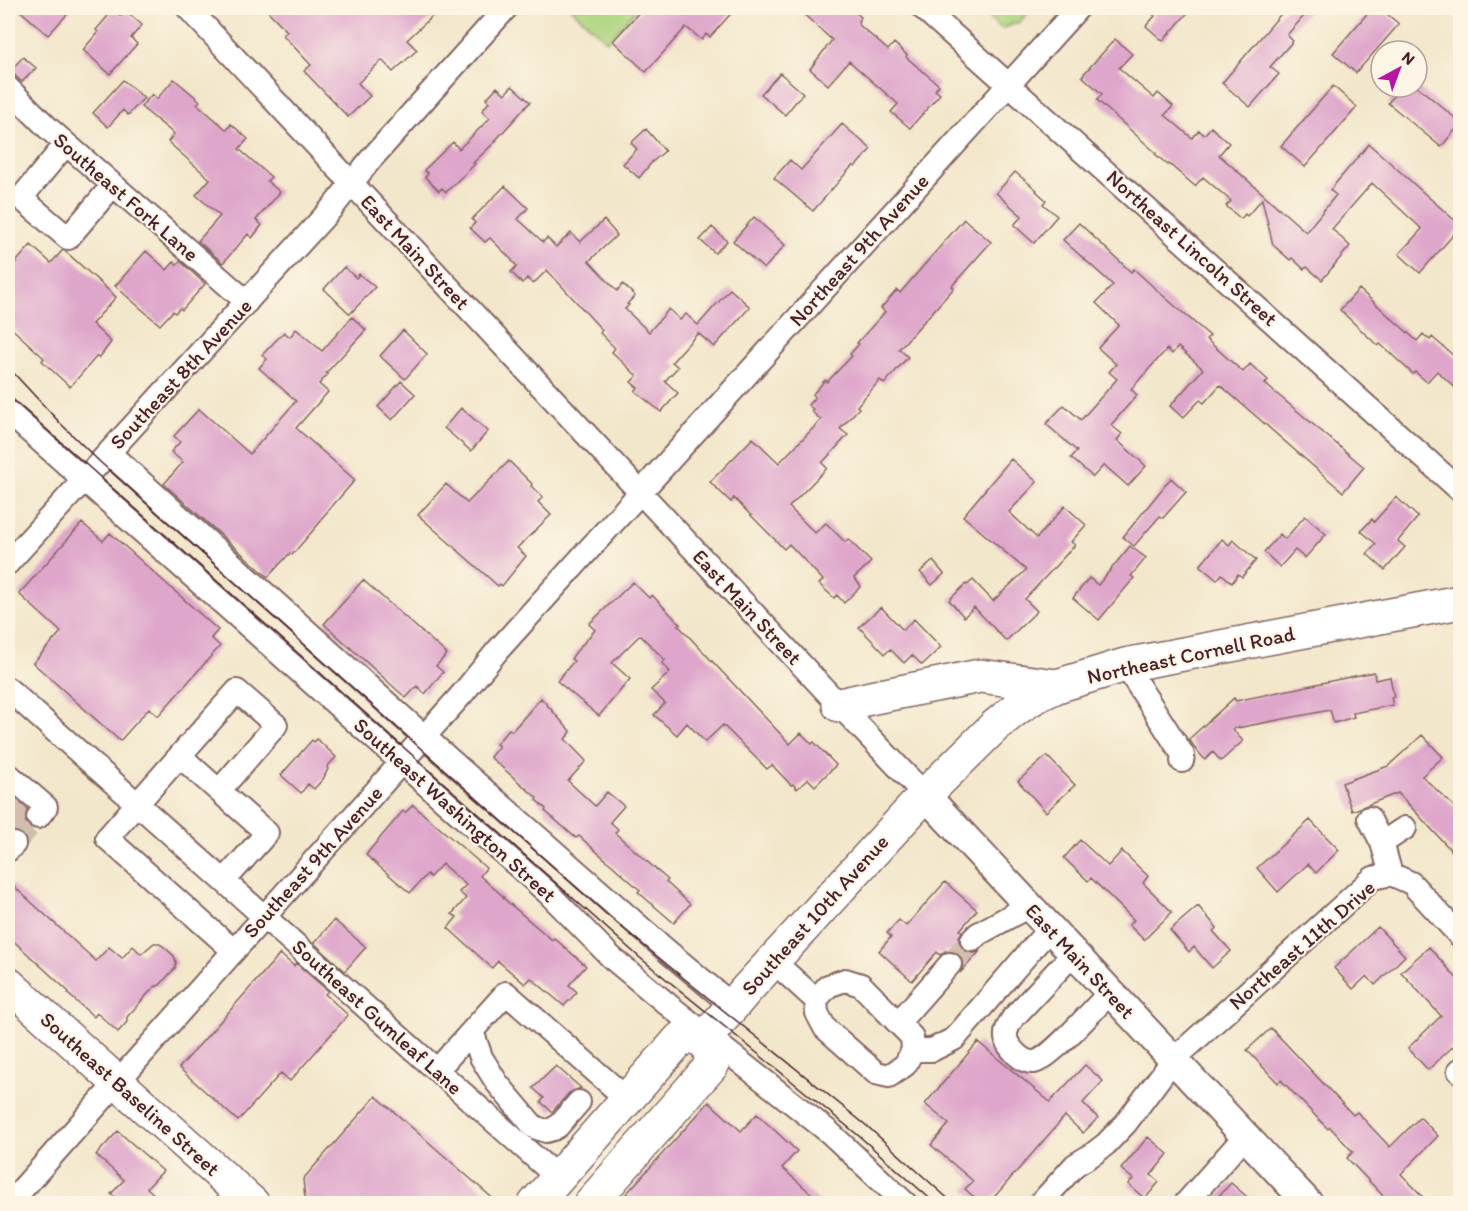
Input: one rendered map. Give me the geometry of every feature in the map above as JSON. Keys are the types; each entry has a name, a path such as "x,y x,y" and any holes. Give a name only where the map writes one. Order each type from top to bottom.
{"highway":[{"name":"Northeast Cornell Road","path":"925,795 995,726 1036,696 1057,686 1125,665 1461,602"},
{"path":"839,705 980,676 1057,686"},
{"name":"Southeast 10th Avenue","path":"707,1036 925,795"},
{"name":"Southeast Baseline Street","path":"8,984 253,1203"},
{"path":"535,1203 680,1040 707,1036 712,1065 590,1203"}],"main road":[{"name":"East Main Street","path":"925,795 1308,1203"}],"street":[{"name":"East Main Street","path":"188,8 925,795"},
{"name":"Southeast 8th Avenue","path":"8,563 332,208 370,159 506,8"},
{"name":"Northeast Lincoln Street","path":"923,8 1461,490"},
{"name":"Northeast 9th Avenue","path":"641,493 1078,8"},
{"name":"Southeast Fork Lane","path":"8,88 48,128 247,302"},
{"path":"66,144 21,198 68,238 113,185"},
{"name":"Southeast Washington Street","path":"8,412 548,893 612,958 829,1132 906,1203"},
{"name":"Southeast Washington Street","path":"109,453 666,950 733,1006"},
{"name":"Southeast 9th Avenue","path":"9,1203 464,693 498,650 641,493"},
{"path":"1125,665 1183,755 1182,761"},
{"name":"Southeast Gumleaf Lane","path":"8,689 557,1177"},
{"path":"219,791 276,726 237,691 107,838 234,951"},
{"path":"180,756 267,833 224,881"},
{"path":"1370,818 1382,843 1391,874"},
{"path":"1382,843 1405,828"},
{"name":"Northeast 11th Drive","path":"1040,1203 1075,1165 1094,1154 1126,1123 1173,1060 1373,878 1391,874 1411,883 1461,936"},
{"path":"972,940 978,934 1029,906"},
{"path":"913,1050 933,1050 954,1039 1050,928"},
{"path":"1073,954 1008,1026 1007,1044 1014,1053 1027,1062 1037,1062 1051,1052 1110,992"},
{"path":"773,961 816,1000 817,1013 825,1028 876,1073 889,1076 905,1065 913,1050 912,1037 861,985 844,980 828,986 816,1000"},
{"path":"898,1023 950,964"},
{"path":"437,1071 506,993 589,1091 627,1099"},
{"path":"472,1031 481,1057 497,1083 534,1127 546,1131 558,1126 589,1091"},
{"path":"1185,1203 1245,1136"}],"green space":[{"path":"570,8 638,8 607,41"},
{"path":"978,8 1033,8 1019,22 1002,29"}],"building":[{"path":"17,8 73,8 48,35"},
{"path":"265,8 441,8 407,40 417,50 393,72 382,60 358,83 370,96 348,117 304,71 311,65 283,35 287,31"},
{"path":"643,8 736,8 710,37 706,34 702,40 686,27 646,72 613,41"},
{"path":"797,8 851,8 861,17 858,24 888,50 894,43 907,55 906,57 939,85 935,90 940,94 910,128 891,112 898,104 849,61 828,85 810,69 832,40"},
{"path":"1145,8 1192,8 1163,41 1146,26 1155,16"},
{"path":"1286,8 1311,8 1287,35 1293,41 1270,67 1279,74 1250,107 1222,83"},
{"path":"1372,8 1380,8 1399,24 1386,39 1369,39 1369,58 1356,73 1333,53"},
{"path":"113,10 121,16 126,11 142,25 131,38 137,44 110,74 83,50"},
{"path":"1115,39 1132,54 1119,68 1154,98 1158,93 1173,106 1165,115 1192,138 1199,130 1204,135 1211,127 1229,143 1219,155 1306,232 1336,195 1330,190 1369,144 1461,226 1420,273 1399,254 1422,229 1372,183 1332,229 1350,246 1322,280 1307,267 1304,269 1292,258 1290,260 1273,245 1262,199 1247,216 1245,214 1241,219 1226,206 1231,201 1203,177 1195,186 1155,154 1097,100 1102,94 1082,76"},
{"path":"23,57 36,68 22,82 10,71"},
{"path":"780,73 803,93 785,115 761,94"},
{"path":"174,79 200,101 197,104 227,130 231,124 248,139 239,149 271,177 267,181 280,192 256,220 262,225 252,238 248,234 223,263 198,241 220,216 196,195 210,179 168,142 174,134 141,107 152,94 157,99"},
{"path":"123,80 144,98 128,115 123,110 108,127 93,113"},
{"path":"512,86 530,102 473,163 475,164 446,192 442,188 439,191 425,177 428,174 424,170 453,142 459,149 490,118 482,111 489,102 486,99 497,87 505,94"},
{"path":"1333,86 1357,107 1305,167 1281,146"},
{"path":"1429,96 1461,123 1441,147 1388,103 1391,99 1429,99"},
{"path":"842,124 871,149 855,167 853,165 813,211 774,178 790,160 801,170"},
{"path":"646,129 665,151 639,178 623,164 637,149 631,143"},
{"path":"1015,172 1037,190 1046,200 1043,204 1057,216 1034,243 1014,225 1022,216 996,193"},
{"path":"505,186 528,208 518,219 543,242 547,238 556,247 571,233 580,242 604,220 617,235 589,261 617,291 623,284 635,296 625,309 649,332 669,309 680,320 686,314 698,325 730,289 750,307 714,347 698,333 672,362 678,367 665,381 678,393 661,412 635,391 638,388 631,382 637,376 612,352 615,348 600,333 602,330 547,270 533,284 527,278 522,283 511,272 517,266 512,260 490,238 485,242 470,228 475,223 472,219"},
{"path":"754,217 785,245 764,269 733,241"},
{"path":"964,219 991,242 952,286 954,288 899,349 908,357 884,384 880,380 857,406 859,408 840,429 848,435 822,463 827,468 789,507 815,533 826,523 845,542 848,539 871,562 854,578 861,586 844,603 837,595 834,598 819,584 823,580 789,544 784,549 734,498 731,502 710,482 753,438 779,463 821,420 808,405 815,397 813,394 852,356 850,354 859,344 857,343 885,312 881,308 897,290 900,293"},
{"path":"1079,223 1131,272 1134,269 1210,336 1206,339 1243,372 1250,364 1268,380 1265,384 1364,467 1343,492 1220,385 1204,403 1200,400 1183,418 1170,406 1203,369 1178,347 1172,354 1167,349 1131,389 1137,395 1111,425 1122,434 1117,440 1146,466 1128,486 1104,465 1093,477 1071,458 1077,451 1046,424 1064,405 1081,420 1117,379 1109,372 1116,364 1098,348 1119,325 1096,303 1113,285 1063,240"},
{"path":"712,227 727,241 715,253 700,240"},
{"path":"31,245 51,263 63,250 65,251 116,297 92,324 111,342 99,358 97,356 70,387 42,361 44,358 8,325 8,271"},
{"path":"146,251 167,270 174,262 177,265 180,261 205,284 182,310 180,308 175,313 173,311 160,325 115,286"},
{"path":"344,267 356,278 359,274 375,287 350,314 324,289"},
{"path":"1359,289 1417,341 1423,334 1430,340 1432,337 1461,362 1461,393 1437,371 1427,382 1415,372 1413,374 1380,344 1378,346 1340,310"},
{"path":"352,317 366,330 326,373 328,374 319,384 328,392 296,428 355,480 292,555 290,553 268,577 164,484 183,462 171,452 180,442 174,436 199,409 250,454 296,401 259,368 267,359 262,355 284,332 290,337 296,329 322,351"},
{"path":"403,330 427,354 405,379 380,356"},
{"path":"401,381 415,394 392,420 378,407"},
{"path":"461,408 488,431 471,451 444,428"},
{"path":"1011,459 1037,482 1009,512 1037,538 1065,506 1086,525 1071,542 1075,545 1025,599 1037,611 1006,641 974,607 964,617 949,600 973,580 993,601 1026,570 963,516"},
{"path":"509,461 543,497 538,502 551,515 517,548 526,556 502,586 500,584 498,586 418,515 446,484 467,503"},
{"path":"1171,478 1186,492 1163,518 1160,516 1134,546 1123,537"},
{"path":"1396,497 1418,517 1398,541 1405,547 1385,570 1367,554 1376,544 1361,531 1372,519 1374,522"},
{"path":"1305,516 1326,534 1305,558 1295,550 1280,567 1264,552 1280,534 1285,539"},
{"path":"82,523 103,541 110,533 218,630 211,638 220,646 158,716 149,708 120,741 33,663 61,632 19,594"},
{"path":"1222,539 1229,545 1233,540 1256,560 1242,577 1238,574 1232,583 1222,574 1217,580 1200,566"},
{"path":"1130,546 1146,558 1131,576 1134,578 1099,620 1073,598 1089,578 1098,585"},
{"path":"933,561 944,574 932,585 920,572"},
{"path":"363,580 447,654 436,666 443,672 425,694 417,686 406,698 324,624"},
{"path":"633,582 649,598 652,595 790,744 801,733 812,744 814,742 836,765 815,786 808,779 797,789 772,765 767,769 723,725 705,742 687,723 677,735 654,715 665,703 651,690 670,672 662,663 665,660 640,635 612,663 630,679 599,716 557,681 574,661 571,659 575,653 595,630 589,624"},
{"path":"881,607 903,630 914,619 941,647 922,665 912,655 904,663 890,649 885,654 859,627"},
{"path":"1374,672 1375,680 1390,677 1394,697 1391,698 1393,705 1353,713 1354,717 1334,723 1330,710 1232,729 1243,741 1221,761 1213,752 1205,760 1189,739 1234,698 1236,701"},
{"path":"541,698 571,732 565,739 586,761 568,781 595,806 607,792 624,806 610,822 618,829 615,833 668,880 666,882 690,904 674,923 579,836 576,838 545,811 546,809 536,800 537,798 490,757 499,746 496,744 509,729 512,731"},
{"path":"1422,735 1443,757 1422,776 1461,813 1461,861 1398,793 1352,811 1342,783 1388,766"},
{"path":"317,739 336,757 314,789 308,784 301,793 281,775 312,740 314,742"},
{"path":"1047,756 1075,785 1046,812 1018,781"},
{"path":"8,792 27,809 25,821 31,828 24,836 17,831 8,833"},
{"path":"413,805 486,868 480,876 503,898 586,966 569,985 577,992 564,1006 531,978 525,984 498,961 492,968 448,928 457,917 452,914 466,898 459,892 466,885 442,864 430,877 427,874 410,893 366,855 403,811 405,813"},
{"path":"1310,820 1339,850 1316,873 1308,864 1278,892 1257,868"},
{"path":"1080,840 1108,866 1122,851 1148,876 1143,883 1172,912 1144,940 1129,925 1134,920 1091,878 1088,881 1064,858"},
{"path":"8,881 96,961 109,947 122,958 133,946 141,954 154,943 158,943 174,956 175,968 127,1017 127,1022 118,1032 97,1013 94,1017 8,936"},
{"path":"945,882 977,910 960,930 962,931 959,943 968,953 980,951 960,973 963,960 959,954 945,951 940,955 937,952 912,981 879,951 891,937 887,933 899,920 906,926"},
{"path":"1198,906 1217,928 1213,931 1231,951 1212,968 1194,947 1189,952 1170,930"},
{"path":"334,920 366,947 345,971 314,943"},
{"path":"1378,927 1405,956 1375,985 1367,976 1353,989 1334,968"},
{"path":"1429,947 1461,983 1461,1039 1428,1070 1408,1048 1441,1016 1401,972"},
{"path":"280,954 294,966 296,963 328,991 325,994 348,1015 290,1081 281,1073 238,1121 179,1068"},
{"path":"1271,1028 1353,1115 1357,1112 1390,1147 1420,1117 1438,1136 1401,1174 1429,1203 1390,1203 1347,1158 1353,1152 1330,1127 1328,1129 1281,1080 1278,1083 1247,1050"},
{"path":"978,1042 1050,1102 1085,1065 1103,1081 1083,1103 1098,1118 1083,1133 1065,1116 989,1203 981,1203 965,1189 973,1181 931,1145 949,1124 925,1104"},
{"path":"556,1066 581,1088 569,1093 552,1112 541,1102 544,1098 533,1088"},
{"path":"376,1096 498,1203 310,1203 305,1199 303,1179"},
{"path":"709,1102 741,1131 757,1114 797,1151 782,1168 822,1203 618,1203"},
{"path":"118,1131 163,1171 147,1188 164,1203 122,1203 111,1194 124,1180 96,1155"},
{"path":"1148,1137 1168,1154 1151,1175 1159,1182 1145,1199 1128,1184 1133,1179 1121,1169"},
{"path":"1231,1183 1254,1203 1212,1203"}],"tunnel":[{"path":"8,800 12,795"},
{"path":"8,824 24,805"},
{"path":"14,844 38,817"},
{"path":"950,964 972,940"}],"tram line":[{"path":"8,367 100,462 606,914 867,1126 954,1204"},
{"path":"8,395 639,957 859,1136 936,1204"}]}
